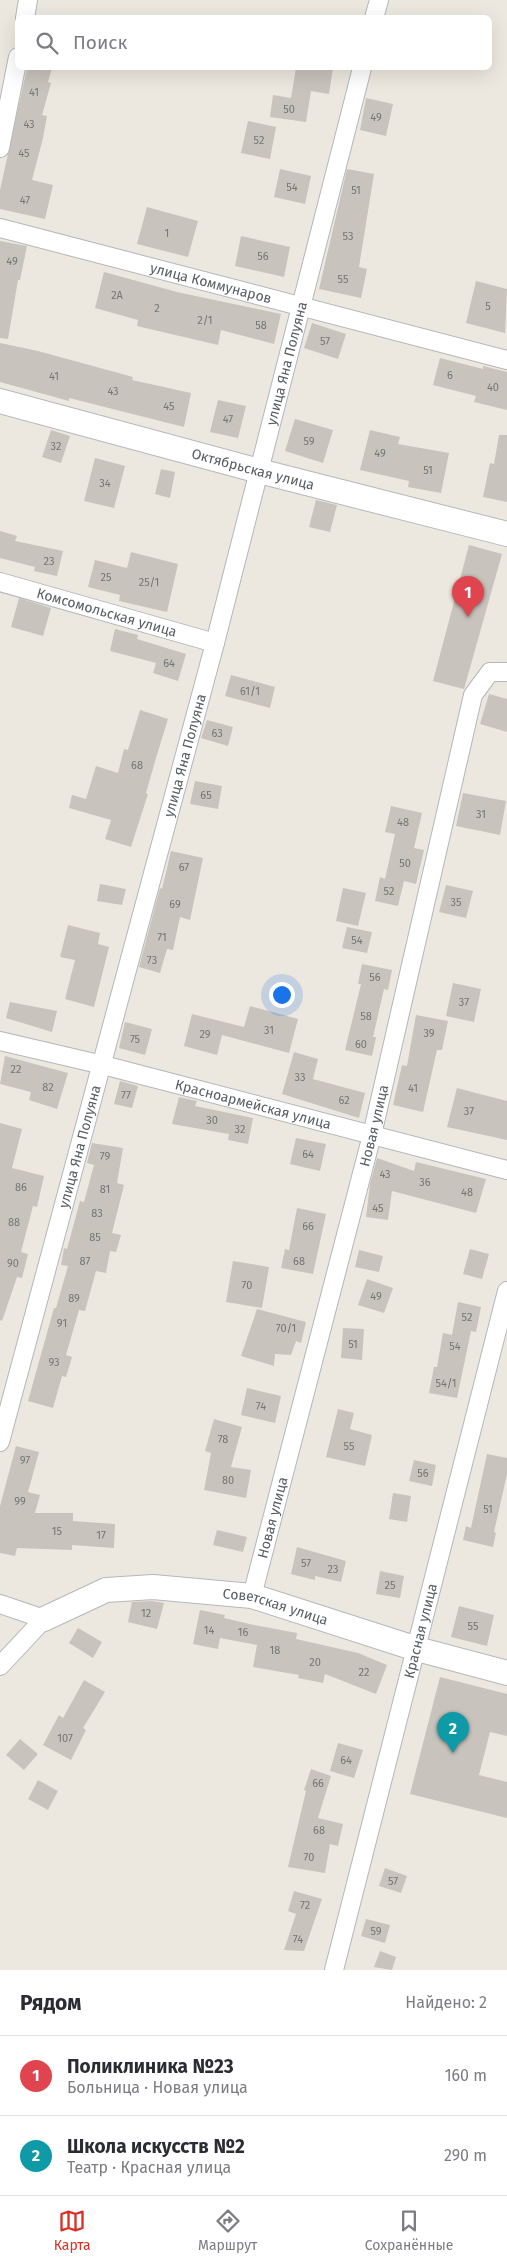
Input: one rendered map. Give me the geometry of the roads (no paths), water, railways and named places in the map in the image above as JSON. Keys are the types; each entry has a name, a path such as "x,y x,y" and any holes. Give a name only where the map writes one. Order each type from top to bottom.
{"street":[{"path":"26,15 28,0"},
{"path":"375,15 379,0"},
{"path":"0,148 15,70"},
{"name":"улица Яна Полуяна","path":"0,1442 103,1065 215,643 361,70"},
{"name":"улица Коммунаров","path":"0,228 507,360"},
{"name":"Октябрьская улица","path":"0,401 259,471 507,534"},
{"name":"Комсомольская улица","path":"0,582 215,643"},
{"name":"Новая улица","path":"252,1596 372,1135 473,695 490,672 507,672"},
{"name":"Красноармейская улица","path":"0,1041 103,1065 507,1170"},
{"name":"Красная улица","path":"334,1970 507,1291"},
{"name":"Советская улица","path":"44,1619 106,1590 153,1587 252,1596 417,1649 507,1673"},
{"path":"0,1604 44,1619 0,1666"}],"place":[{"name":"Поликлиника №23","path":"468,617"},
{"name":"Школа искусств №2","path":"453,1753"}]}
